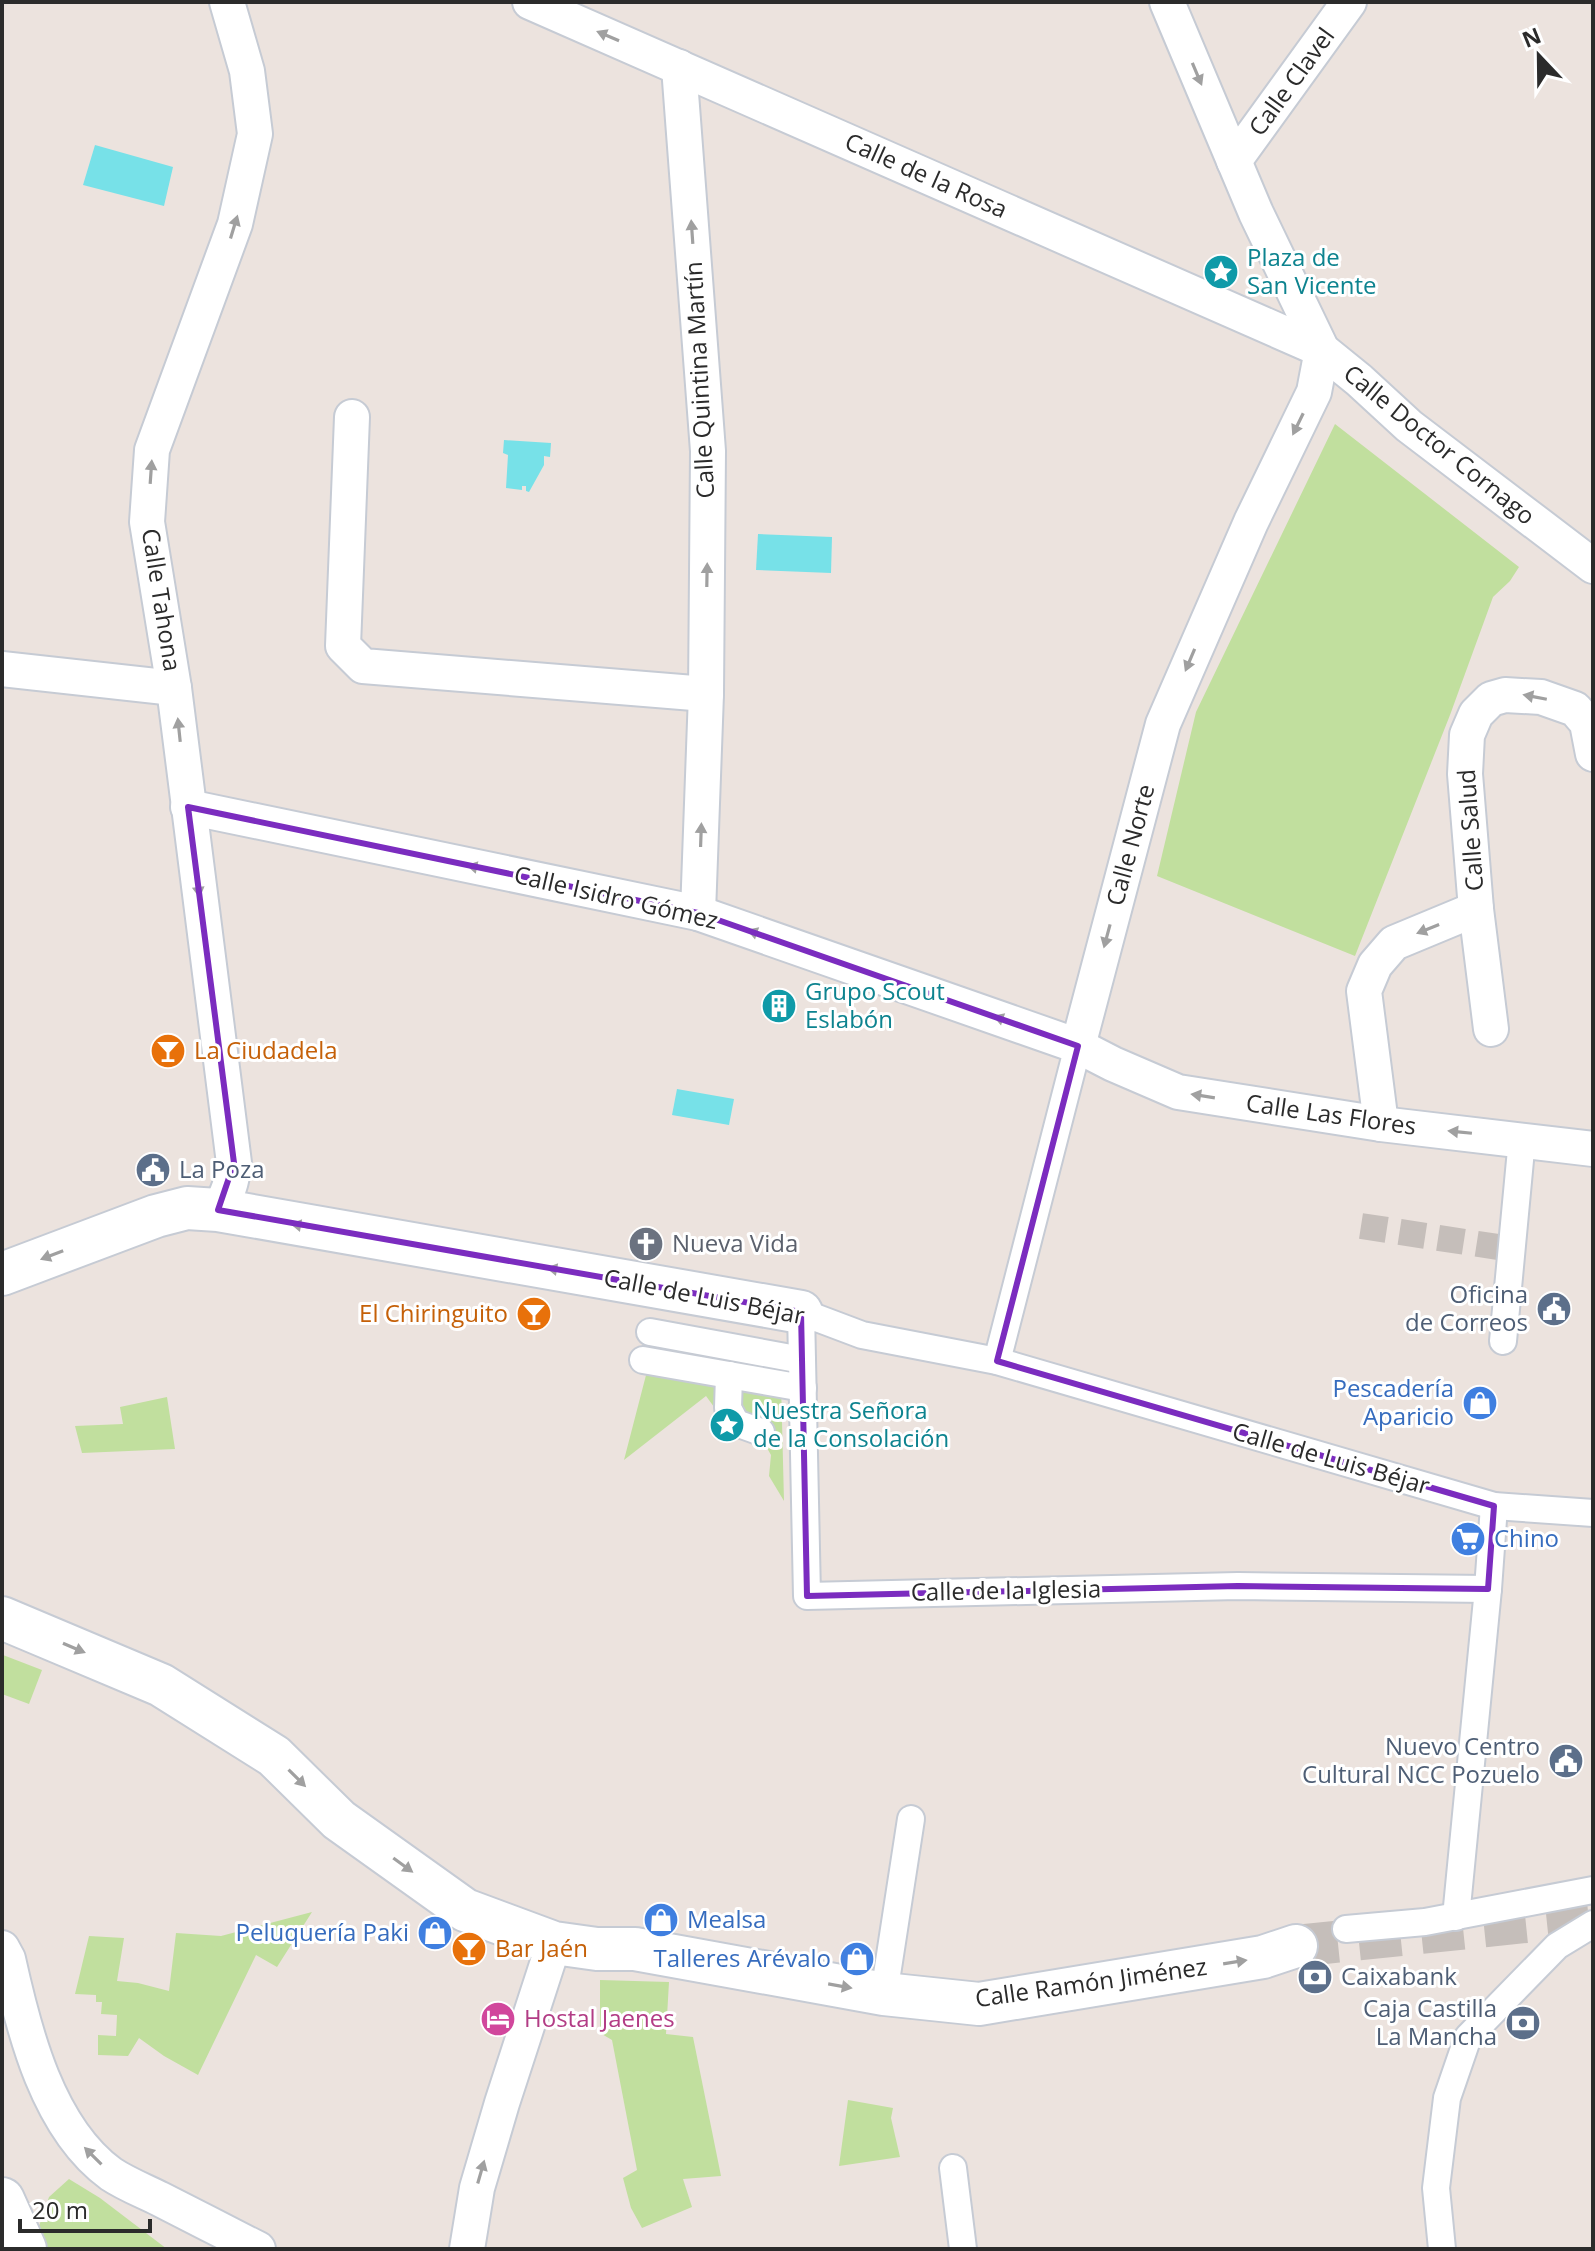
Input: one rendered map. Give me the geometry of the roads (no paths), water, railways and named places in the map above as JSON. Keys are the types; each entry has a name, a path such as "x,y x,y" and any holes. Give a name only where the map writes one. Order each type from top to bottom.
{"main road":[{"path":"2,2200 24,2249"}],"street":[{"name":"Calle Tahona","path":"218,1210 228,1195 234,1163 174,688 147,522 152,450 235,224 255,134 247,71 227,2"},
{"name":"Calle de la Rosa","path":"530,2 1322,350"},
{"name":"Calle Doctor Cornago","path":"1167,2 1234,161 1322,350 1409,426 1593,566"},
{"name":"Calle Clavel","path":"1234,161 1349,2"},
{"name":"Calle Quintina Martín","path":"679,67 708,451 706,694 698,913"},
{"name":"Calle Norte","path":"997,1361 1163,724 1251,522 1314,392 1322,350"},
{"path":"352,417 343,646 363,666 706,694"},
{"path":"2,669 174,688"},
{"name":"Calle Salud","path":"1381,1124 1364,991 1375,965 1394,943 1476,909 1465,774 1467,735 1476,714 1491,699 1505,695 1541,697 1575,709 1587,723 1592,747"},
{"name":"Calle Isidro Gómez","path":"188,807 698,913 1078,1046"},
{"path":"1476,909 1491,1029"},
{"name":"Calle Las Flores","path":"1078,1046 1178,1092 1381,1124 1593,1149"},
{"path":"1503,1341 1522,1139"},
{"name":"Calle de Luis Béjar","path":"2,1274 156,1216 187,1208 218,1210 801,1312 862,1335 997,1361 1494,1506 1593,1513"},
{"name":"Calle de la Iglesia","path":"801,1312 807,1596 1238,1586 1488,1589"},
{"path":"650,1332 802,1360"},
{"path":"643,1360 803,1388"},
{"path":"729,1375 728,1408 736,1423 761,1432"},
{"path":"1456,1917 1494,1506"},
{"name":"Calle Ramón Jiménez","path":"2,1618 161,1685 274,1756 339,1820 465,1910 554,1943 597,1949 635,1949 884,1994 979,2004 1263,1957 1296,1946"},
{"path":"884,1994 911,1819"},
{"path":"1346,1929 1425,1922 1593,1890"},
{"path":"1442,2249 1436,2188 1447,2098 1468,2037 1557,1946 1593,1924"},
{"path":"467,2249 477,2188 554,1943"},
{"path":"2,1948 8,1959 27,2040 42,2079 56,2107 86,2151 112,2175 258,2249"},
{"path":"953,2168 963,2249"}],"water":[{"path":"95,145 173,167 164,206 83,185"},
{"path":"504,440 551,443 550,457 544,456 544,465 529,492 526,486 522,486 522,490 506,488 508,455 503,453"},
{"path":"758,534 832,537 831,573 756,570"},
{"path":"677,1089 734,1099 729,1125 672,1115"}],"tunnel":[{"path":"1361,1226 1511,1249"},
{"path":"1296,1946 1593,1915"}],"place":[{"name":"Plaza de San Vicente","path":"1221,272"},
{"name":"Grupo Scout Eslabón","path":"779,1006"},
{"name":"La Ciudadela","path":"168,1051"},
{"name":"La Poza","path":"153,1170"},
{"name":"Nueva Vida","path":"646,1244"},
{"name":"Oficina de Correos","path":"1554,1309"},
{"name":"El Chiringuito","path":"534,1314"},
{"name":"Pescadería Aparicio","path":"1480,1403"},
{"name":"Nuestra Señora de la Consolación","path":"727,1425"},
{"name":"Chino","path":"1468,1539"},
{"name":"Nuevo Centro Cultural NCC Pozuelo","path":"1566,1761"},
{"name":"Mealsa","path":"661,1920"},
{"name":"Peluquería Paki","path":"435,1933"},
{"name":"Bar Jaén","path":"469,1949"},
{"name":"Talleres Arévalo","path":"857,1959"},
{"name":"Caixabank","path":"1315,1977"},
{"name":"Hostal Jaenes","path":"498,2019"},
{"name":"Caja Castilla La Mancha","path":"1523,2023"}]}
